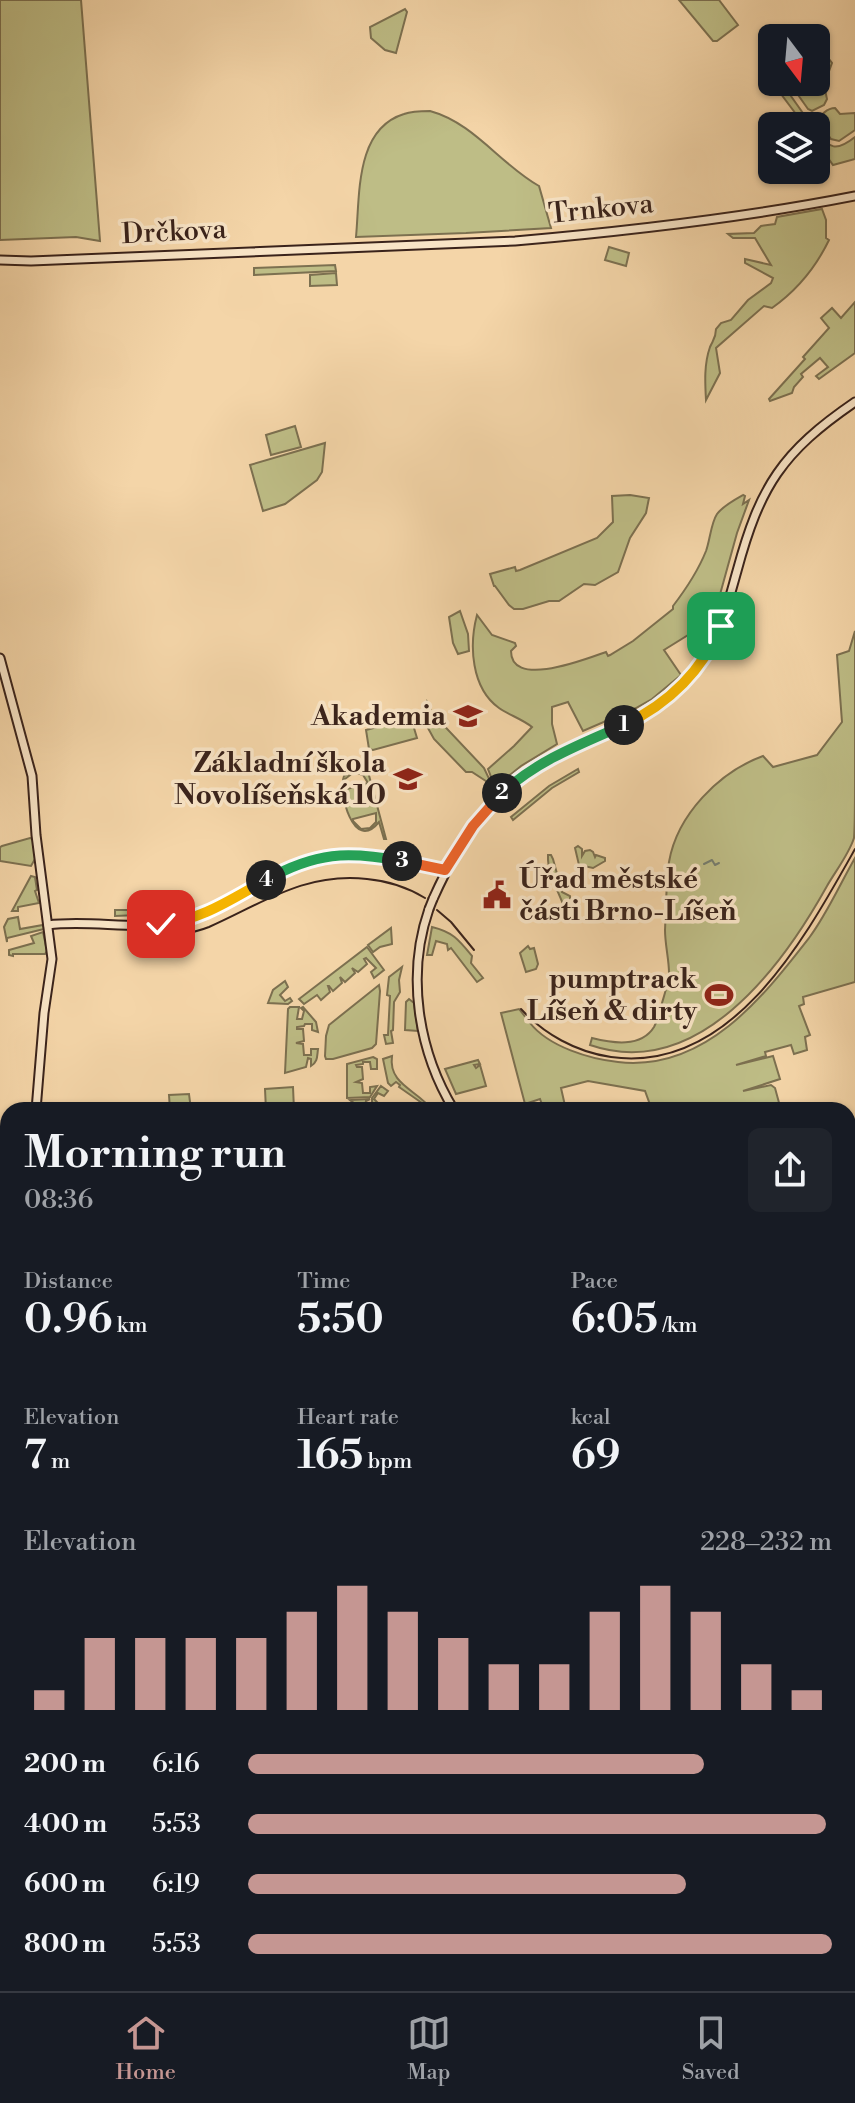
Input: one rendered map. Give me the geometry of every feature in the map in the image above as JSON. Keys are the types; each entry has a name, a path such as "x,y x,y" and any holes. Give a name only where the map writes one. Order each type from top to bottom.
{"street":[{"name":"Trnkova","path":"349,247 569,236 756,213 855,196"},
{"name":"Drčkova","path":"0,260 349,247"},
{"path":"449,1102 431,1062 419,1011 418,979 424,922 458,847 490,805 518,780 559,753 647,713 686,681 719,631 762,497 785,462 808,437 855,402"},
{"path":"0,658 34,785 36,835 52,959 42,1026 37,1102"},
{"path":"48,925 183,921 215,908 293,866 335,855 374,856 445,870"}],"shaded area":[{"path":"0,0 81,0 100,241 76,237 0,240"},
{"path":"679,0 719,0 738,25 713,41"},
{"path":"405,9 407,12 396,53 385,50 371,38 370,27"},
{"path":"782,96 791,96 802,112 794,112"},
{"path":"799,96 826,96 824,105 812,111"},
{"path":"835,108 840,114 855,113 855,130 839,141 830,138 830,112 824,112"},
{"path":"430,111 474,134 539,186 551,228 356,237 363,165 376,134 388,122 404,114"},
{"path":"855,137 855,159 833,165 830,145 843,145"},
{"path":"822,209 826,220 826,238 829,240 818,260 805,278 781,301 772,308 764,306 716,348 720,373 706,400 707,360 716,329 721,323 731,320 773,278 745,263 745,259 771,265 755,238 733,238 728,234 754,233 761,226 775,224 777,217"},
{"path":"609,247 629,253 626,266 605,260"},
{"path":"335,265 336,271 254,275 254,268"},
{"path":"336,273 337,285 310,286 310,275"},
{"path":"855,302 855,353 819,379 816,376 828,367 820,358 801,374 803,377 792,393 770,401 829,328 821,318 832,308 841,318"},
{"path":"295,426 301,447 271,455 266,435"},
{"path":"325,443 322,472 317,480 285,504 263,511 250,465"},
{"path":"743,495 743,504 749,500 711,627 707,631 693,632 664,650 681,675 652,699 583,731 568,702 552,707 557,744 521,766 495,787 488,769 532,727 499,708 483,689 474,665 473,639 477,615 492,635 515,643 511,651 514,662 523,668 536,670 567,665 606,652 608,656 633,641 673,609 703,558 717,514"},
{"path":"612,496 649,498 646,513 630,538 618,572 595,585 584,584 559,601 523,609 514,609 494,586 490,574 515,567 516,571 520,570 597,538 613,522"},
{"path":"460,611 468,634 469,651 458,654 449,617"},
{"path":"855,631 854,838 808,918 761,982 732,1010 701,1032 666,1047 629,1052 590,1045 592,1038 634,1041 654,1027 669,977 665,930 667,879 669,862 681,828 702,797 747,763 763,756 773,767 817,755 842,722 837,655 849,651"},
{"path":"427,702 432,713 484,768 492,785 472,772 466,772 434,739 423,719"},
{"path":"411,718 417,738 369,749 366,730"},
{"path":"364,768 367,768 386,839 379,822 370,830 362,830 355,825 350,817 346,806 343,794 344,776 356,770 365,773","holes":["354,772 363,775 368,783 344,790 345,779","376,813 376,822 370,828 361,829 353,821"]},
{"path":"578,769 579,772 552,788 513,820 511,817 549,786"},
{"path":"33,839 35,859 31,866 0,861 0,847"},
{"path":"578,846 582,849 582,856 590,850 595,857 605,858 605,861 593,868 579,865 575,848"},
{"path":"548,855 553,859 562,892 570,896 565,910 552,877"},
{"path":"855,858 855,982 803,997 804,1004 799,1006 810,1035 805,1037 807,1050 794,1054 791,1045 736,1065 773,1056 780,1079 743,1091 771,1085 779,1102 649,1102 645,1091 588,1081 561,1088 564,1102 541,1102 540,1099 524,1102 501,1013 519,1009 548,1039 595,1058 649,1062 678,1055 705,1043 751,1006 791,961 828,909"},
{"path":"31,876 35,877 39,903 12,911"},
{"path":"115,910 166,910 163,914 115,916"},
{"path":"18,917 20,929 43,925 44,929 7,938 7,942 4,927 8,919"},
{"path":"432,927 445,931 459,941 472,956 471,963 483,978 477,982 451,948 448,950 447,944 436,941 432,955 427,955"},
{"path":"391,928 392,944 373,952 368,945"},
{"path":"43,932 45,954 9,955 9,950 34,943 31,936"},
{"path":"528,946 534,948 538,964 536,969 526,972 520,953"},
{"path":"367,947 384,970 374,978 371,972 376,968 366,958 367,964 358,972 352,968 355,973 345,982 340,977 342,983 333,991 328,986 330,992 321,1000 317,995 304,1004 299,999"},
{"path":"402,967 400,992 394,1002 393,1043 386,1044 384,1035 388,1035 389,977"},
{"path":"285,981 288,987 280,995 285,1001 290,998 292,1001 288,1004 268,1003 273,990"},
{"path":"379,985 376,1044 372,1048 326,1059 329,1025"},
{"path":"409,999 414,1003 418,1031 405,1030 406,1002"},
{"path":"299,1007 297,1019 302,1019 303,1007 316,1022 318,1032 312,1030 312,1024 297,1027 303,1029 304,1041 296,1043 303,1044 304,1055 311,1055 311,1049 318,1049 317,1059 311,1066 311,1059 308,1058 306,1067 285,1073 288,1009"},
{"path":"392,1056 392,1066 399,1081 425,1102 421,1102 396,1082 391,1086 388,1083 383,1059"},
{"path":"373,1057 377,1059 377,1069 371,1069 370,1062 356,1065 362,1067 363,1079 356,1082 362,1083 363,1093 370,1093 370,1087 377,1086 370,1097 347,1098 347,1064"},
{"path":"478,1060 480,1064 474,1065 476,1068 480,1065 486,1086 456,1094 445,1069"},
{"path":"381,1086 388,1091 384,1096 378,1093 374,1099 377,1102 372,1102"},
{"path":"293,1087 294,1102 266,1102 265,1089"},
{"path":"189,1094 190,1102 169,1102 169,1095"}],"waterway":[{"path":"704,864 712,860 715,865 719,863"}],"tram line":[{"path":"521,1009 562,1040 598,1055 654,1057 693,1044 728,1022 760,993 813,921 855,849"},
{"path":"155,940 202,929 285,891 324,880 382,881 425,898"},
{"path":"437,910 474,950"}],"place":[{"name":"Akademia","path":"468,716"},
{"name":"Základní škola Novolíšeňská 10","path":"408,779"},
{"name":"Úřad městské části Brno-Líšeň","path":"497,895"},
{"name":"pumptrack Líšeň & dirty","path":"719,995"}],"route":[{"path":"161,924 183,921 205,913 286,869 326,856 374,856 445,870 473,826 507,789 559,753 632,721 664,701 698,667 721,626"}]}
